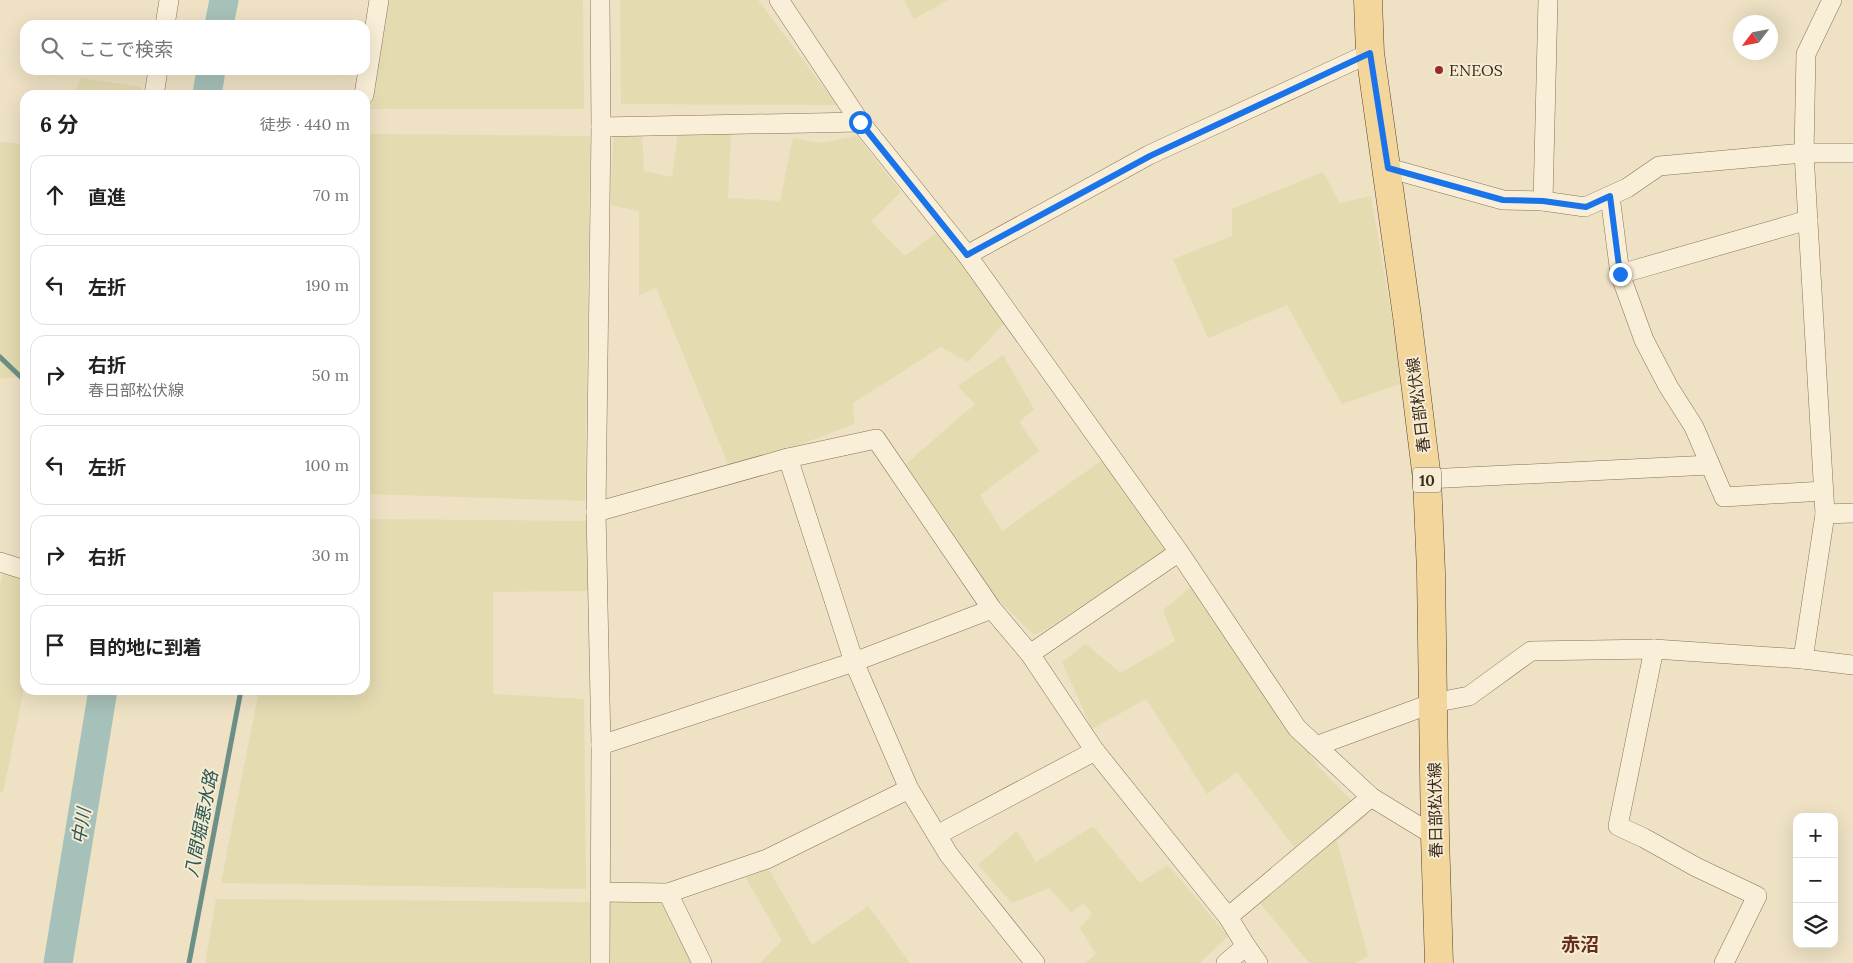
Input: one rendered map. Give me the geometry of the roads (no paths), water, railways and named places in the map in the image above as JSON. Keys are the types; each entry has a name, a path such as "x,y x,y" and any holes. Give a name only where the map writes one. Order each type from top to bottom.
{"main road":[{"name":"春日部松伏線","path":"1368,0 1370,53 1388,168 1427,479 1431,572 1439,963"}],"street":[{"path":"166,20 170,0"},
{"path":"370,57 379,0"},
{"path":"600,0 601,127 596,512 601,745 600,963"},
{"path":"779,0 860,122 967,255 1179,552 1297,728 1371,797 1435,836"},
{"path":"1543,201 1548,0"},
{"path":"1802,659 1825,514 1804,153 1806,54 1832,0"},
{"path":"967,255 1150,156 1370,53"},
{"path":"155,90 157,75"},
{"path":"365,90 367,75"},
{"path":"601,127 860,122"},
{"path":"1388,168 1503,200 1543,201 1586,207 1627,188 1658,166 1804,153 1853,153"},
{"path":"1610,196 1620,274 1644,340 1668,386 1694,427 1724,497 1823,491"},
{"path":"1620,274 1808,220"},
{"path":"596,512 788,458 876,440 992,609 1030,654 1095,751 1228,918 1258,963"},
{"path":"788,458 854,662 909,789 949,854 1035,963"},
{"path":"1427,479 1710,465"},
{"path":"1825,514 1853,513"},
{"path":"1030,654 1179,552"},
{"path":"0,562 20,568"},
{"path":"601,745 854,662 992,609"},
{"path":"1316,746 1433,703 1469,696 1531,651 1654,649 1802,659 1853,665"},
{"path":"1654,649 1618,826 1756,896 1724,963"},
{"path":"937,835 1095,751"},
{"path":"601,892 668,893 767,859 909,789"},
{"path":"1228,918 1371,797"},
{"path":"668,893 702,963"},
{"path":"1226,963 1246,946"}],"waterway":[{"name":"中川","path":"220,20 224,0"},
{"name":"中川","path":"208,90 210,75"},
{"path":"0,357 20,376"},
{"name":"中川","path":"58,963 102,695"},
{"name":"八間堀悪水路","path":"189,963 240,695"}],"place":[{"name":"ENEOS","path":"1439,70"}],"district":[{"name":"赤沼","path":"1580,944"}]}
